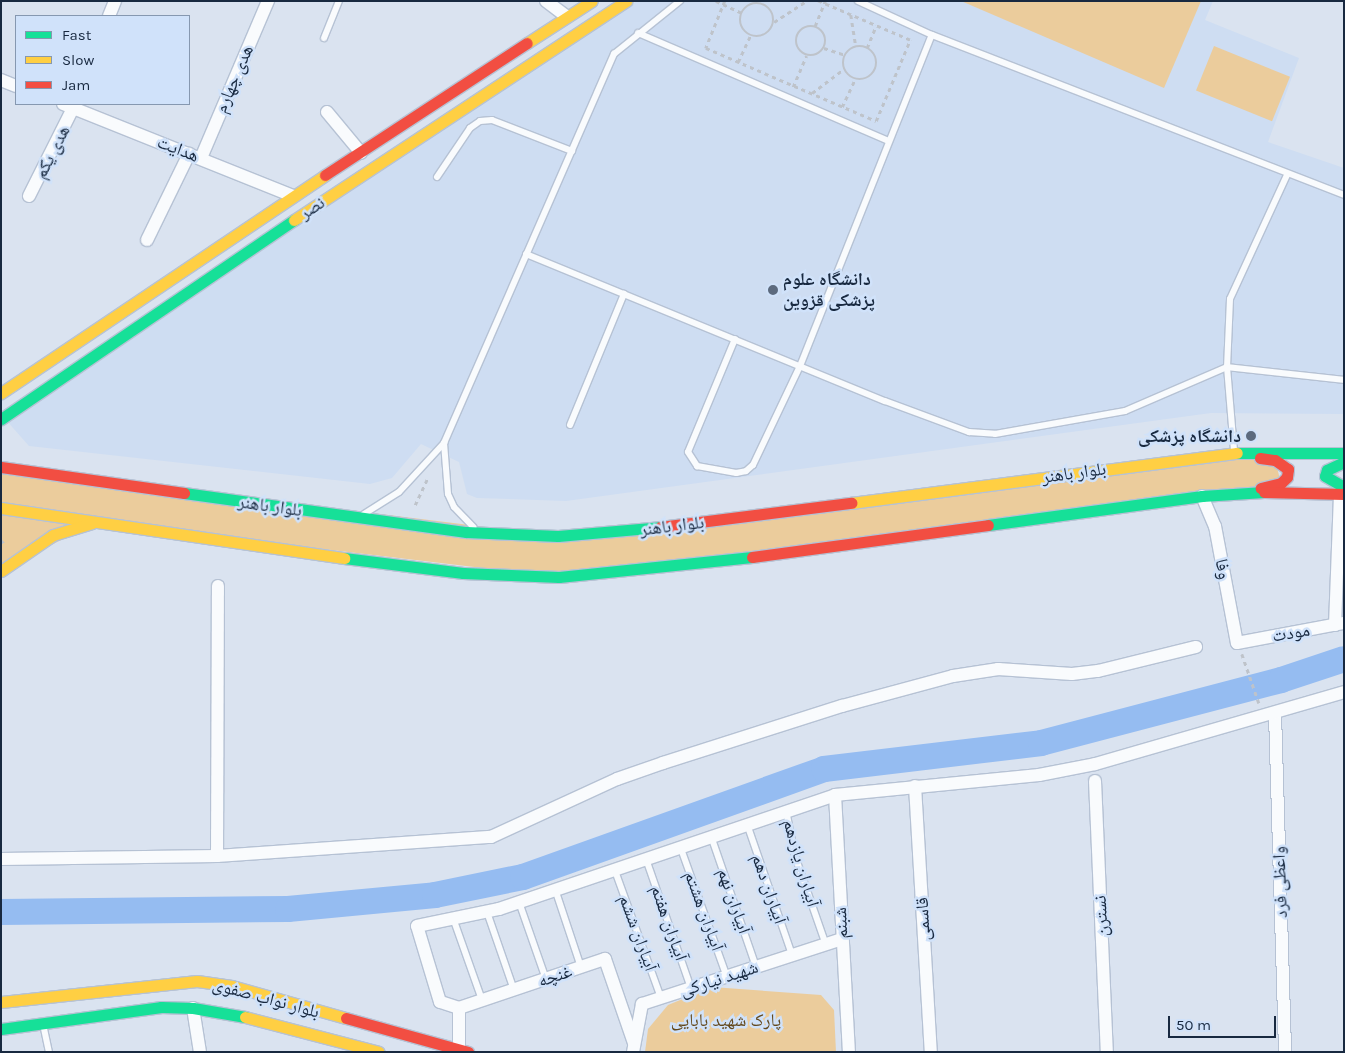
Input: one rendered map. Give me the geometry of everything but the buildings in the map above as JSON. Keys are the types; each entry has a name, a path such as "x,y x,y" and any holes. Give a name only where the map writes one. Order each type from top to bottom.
{"main road":[{"name":"نصر","path":"1,393 293,196 592,1"},
{"name":"نصر","path":"1,419 311,208 626,1"},
{"name":"بلوار باهنر","path":"1,467 354,519 479,533 558,536 634,531 1230,454 1344,453"},
{"path":"1230,454 1275,460 1288,469 1287,477 1281,483 1230,495"},
{"path":"1342,492 1325,476 1327,470 1344,462"},
{"path":"1,508 444,571 559,577 716,562 1202,496 1342,492"},
{"path":"1,571 32,547 53,535 96,522"},
{"name":"بلوار نواب صفوی","path":"1,1002 197,981 232,986 463,1050"},
{"path":"1,1019 54,1012 87,993"},
{"name":"بلوار نواب صفوی","path":"1,1029 161,1007 193,1008 267,1022 335,1046 379,1052"}],"street":[{"path":"110,15 115,1"},
{"name":"هدی چهارم","path":"147,240 195,156 268,1"},
{"path":"546,1 567,17"},
{"path":"1,80 15,86"},
{"name":"هدایت","path":"71,105 293,196"},
{"name":"هدی یکم","path":"29,196 71,105"},
{"path":"327,112 361,153"},
{"path":"1339,624 1342,492"},
{"name":"وفا","path":"1202,496 1215,526 1237,643"},
{"path":"217,856 218,586"},
{"name":"مودت","path":"1237,643 1339,624"},
{"path":"1,859 217,856 491,837 626,776 832,709 953,676 998,669 1072,674 1098,671 1196,647"},
{"path":"463,1050 459,1008 440,1002 417,926 487,912 519,902 614,868 835,795 1039,775 1095,764 1344,692"},
{"name":"واعظی فرد","path":"1275,713 1285,1052"},
{"name":"نسترن","path":"1095,780 1107,1052"},
{"name":"قاسمی","path":"915,786 931,1052"},
{"name":"شبنم","path":"835,795 849,1052"},
{"name":"شهید نیارکی","path":"634,1047 642,1004 842,939"},
{"name":"غنچه","path":"459,1008 605,959 634,1047"},
{"path":"193,1008 200,1052"}],"lane":[{"path":"324,38 339,1"},
{"path":"354,519 399,492 444,443 614,54 638,32 680,1"},
{"path":"858,1 932,35 1286,175 1344,195"},
{"path":"638,32 889,141"},
{"path":"735,339 690,444 690,460 697,466 736,473 746,471 753,465 800,366 932,35"},
{"path":"437,176 470,128 480,122 492,120 572,150"},
{"path":"1230,454 1227,367 1230,299 1286,175"},
{"path":"526,254 800,366 969,432 995,434 1125,412 1227,367 1344,380"},
{"path":"570,425 624,294"},
{"path":"444,443 448,494 463,518 479,533"},
{"name":"آبیاران یازدهم","path":"786,810 795,856 826,944"},
{"name":"آبیاران دهم","path":"746,824 792,955"},
{"name":"آبیاران نهم","path":"711,836 756,967"},
{"name":"آبیاران هشتم","path":"680,846 727,977"},
{"name":"آبیاران هفتم","path":"646,858 691,988"},
{"name":"آبیاران ششم","path":"614,868 662,998"},
{"path":"555,889 581,967"},
{"path":"519,902 546,979"},
{"path":"487,912 514,990"},
{"path":"453,918 482,1000"},
{"path":"43,1023 49,1052"}],"path":[{"path":"716,1 725,3 742,13"},
{"path":"750,36 766,35 774,22 806,1"},
{"path":"725,3 706,48 876,121 910,40 850,15 825,2 818,1"},
{"path":"815,26 825,2"},
{"path":"750,36 741,23 742,13 750,5 766,3 772,12 774,22"},
{"path":"867,48 882,12"},
{"path":"850,15 856,47"},
{"path":"806,26 815,26 824,33 824,48 816,55 806,56 796,47 797,34 806,26"},
{"path":"733,74 750,36"},
{"path":"812,93 844,69 846,54 856,47 867,48 875,55 874,71 866,79 855,79 844,69"},
{"path":"824,48 846,54"},
{"path":"788,97 806,56"},
{"path":"842,106 855,79"},
{"path":"1246,663 1258,702"}],"shaded area":[{"name":"دانشگاه علوم پزشکی قزوین","path":"637,1 1213,1 1205,20 1299,58 1268,142 1344,168 1344,414 1211,413 566,501 477,498 467,494 459,462 421,444 392,478 370,484 29,446 6,420"}],"green space":[{"path":"961,1 1201,1 1164,88"},
{"path":"1214,46 1290,77 1272,121 1196,91"},
{"path":"1198,456 1275,460 1281,483 559,577 96,522 1,571 1,467 558,536"},
{"name":"پارک شهید بابایی","path":"712,987 821,995 834,1010 836,1052 645,1052 648,1029 668,1005"}],"waterway":[{"path":"1,912 288,909 435,895 523,877 824,769 1041,743 1281,680 1344,659"}],"traffic: fast":[{"path":"1,419 294,220"},
{"path":"1237,453 1344,453"},
{"path":"1344,462 1327,470 1325,476 1344,487"},
{"path":"988,525 1202,496 1264,492"},
{"path":"184,493 466,532 558,536 660,527"},
{"path":"344,558 463,573 559,577 752,557"},
{"path":"1,1029 161,1007 193,1008 245,1017"}],"traffic: slow":[{"path":"527,43 592,1"},
{"path":"294,220 626,1"},
{"path":"1,393 325,175"},
{"path":"851,503 1237,453"},
{"path":"1,508 344,558"},
{"path":"1,571 53,535 92,523"},
{"path":"1,1002 197,981 232,986 346,1018"},
{"path":"245,1017 379,1052"}],"traffic: jam":[{"path":"325,175 527,43"},
{"path":"1260,458 1275,460 1288,469 1287,477 1281,483 1261,488"},
{"path":"1,467 184,493"},
{"path":"1264,492 1344,494"},
{"path":"660,527 851,503"},
{"path":"752,557 988,525"},
{"path":"346,1018 468,1052"}],"place":[{"name":"دانشگاه علوم پزشکی قزوین","path":"773,290"},
{"name":"دانشگاه پزشکی","path":"1251,436"}]}
